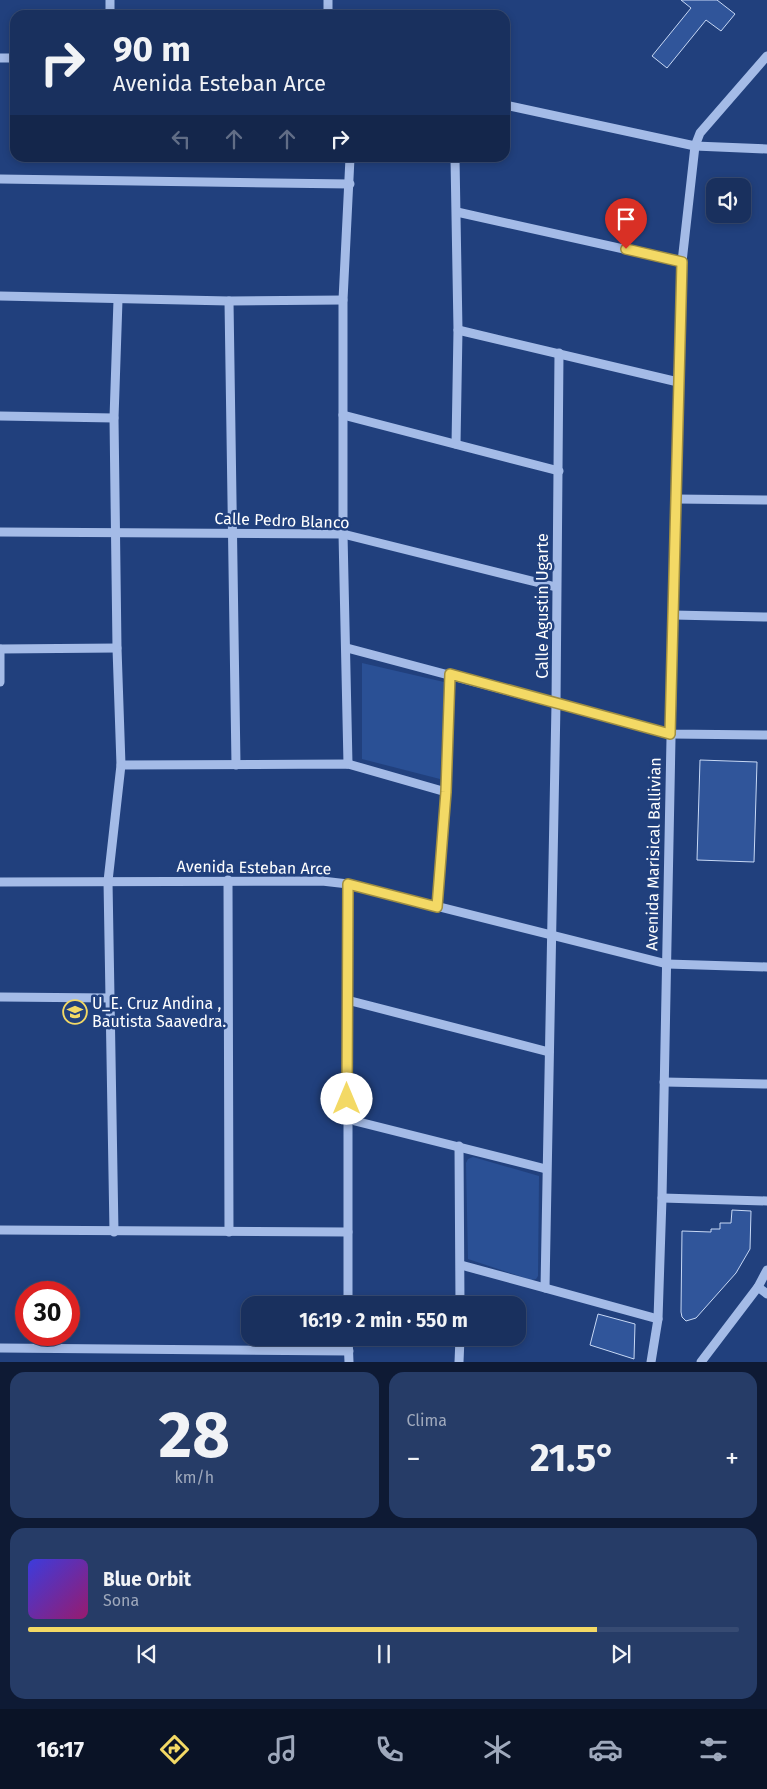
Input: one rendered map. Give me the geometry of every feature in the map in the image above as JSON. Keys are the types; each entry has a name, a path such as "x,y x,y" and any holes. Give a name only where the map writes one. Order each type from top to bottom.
{"street":[{"name":"Avenida Marisical Ballivian","path":"651,1362 658,1319 662,1198 672,615 682,262 695,146 700,133 767,56"},
{"path":"510,106 695,146 767,149"},
{"path":"348,764 342,415 343,300 350,162"},
{"path":"455,162 458,330 456,444"},
{"path":"0,179 350,184"},
{"path":"457,212 682,262"},
{"path":"0,296 118,300 343,300"},
{"path":"114,1232 108,881 121,765 116,648 114,418 118,300"},
{"path":"229,301 236,765"},
{"path":"458,330 678,382"},
{"name":"Calle Agustin Ugarte","path":"545,1288 556,704 559,353"},
{"path":"342,415 558,471"},
{"path":"0,416 114,418"},
{"path":"676,499 767,500"},
{"name":"Calle Pedro Blanco","path":"0,532 343,534 556,587"},
{"path":"672,615 767,617"},
{"path":"0,682 0,649 116,648"},
{"path":"347,648 670,734 767,735"},
{"path":"437,907 446,792 450,674"},
{"path":"121,765 348,764 446,792"},
{"path":"228,880 229,1232"},
{"name":"Avenida Esteban Arce","path":"0,882 322,881 348,884 552,937 667,964 767,967"},
{"path":"348,884 348,1296"},
{"path":"0,996 111,998"},
{"path":"347,1000 549,1052"},
{"path":"664,1082 767,1084"},
{"path":"347,1119 546,1169"},
{"path":"458,1146 460,1296"},
{"path":"662,1198 767,1201"},
{"path":"0,1230 348,1232"},
{"path":"461,1265 658,1319"},
{"path":"701,1362 758,1287 767,1270"},
{"path":"758,1287 767,1294"},
{"path":"349,1346 349,1362"},
{"path":"459,1362 460,1346"},
{"path":"0,1348 349,1351"}],"shaded area":[{"path":"362,663 444,682 440,779 362,759"},
{"path":"473,1157 539,1176 538,1276 536,1279 531,1280 468,1259 466,1163 468,1159"}],"building":[{"path":"681,0 717,0 735,14 721,31 706,20 667,68 652,56 691,8"},
{"path":"700,760 757,762 754,862 697,860"},
{"path":"732,1210 751,1211 750,1249 736,1273 696,1318 686,1321 682,1317 681,1312 682,1231 711,1232 711,1229 720,1229 720,1223 731,1223"},
{"path":"598,1314 635,1324 634,1359 590,1345"}],"place":[{"name":"U_E. Cruz Andina , Bautista Saavedra.","path":"75,1012"}],"route":[{"path":"347,1099 348,884 437,907 446,792 450,674 670,734 682,262 626,249"}]}
